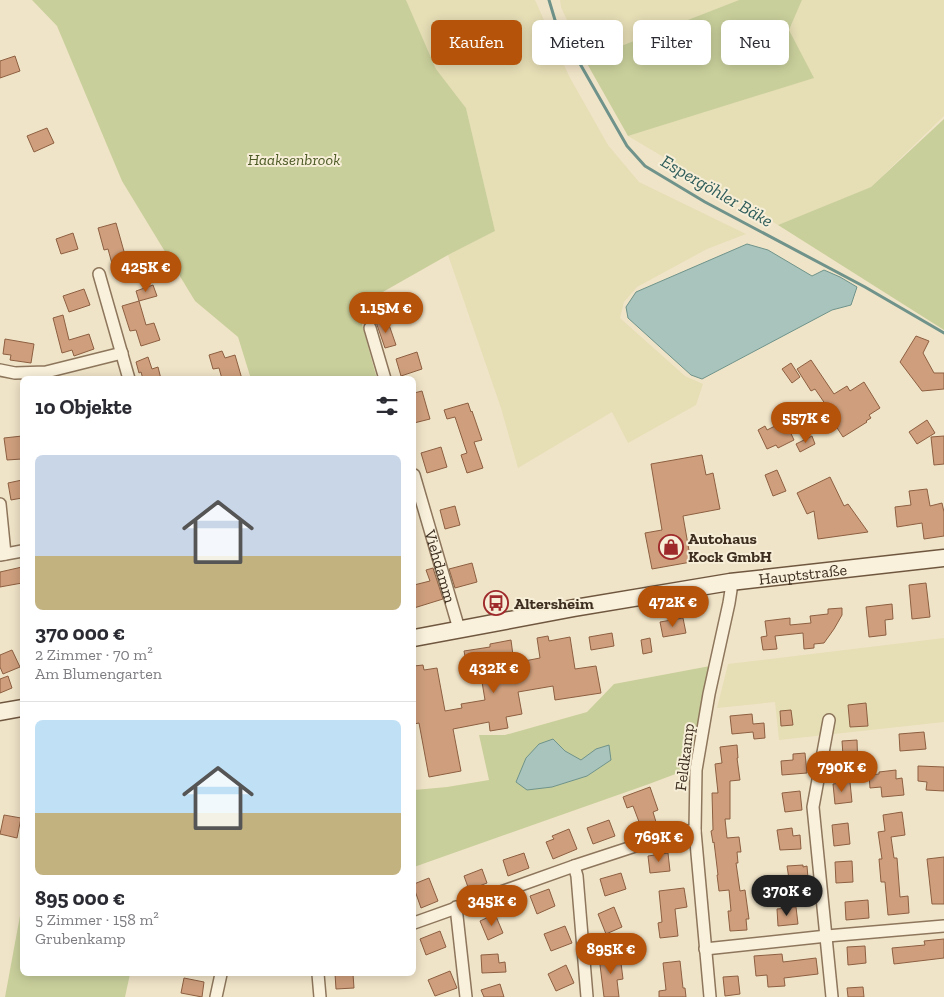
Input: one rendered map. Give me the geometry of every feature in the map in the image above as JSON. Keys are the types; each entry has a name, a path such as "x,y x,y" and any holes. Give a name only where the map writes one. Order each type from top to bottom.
{"main road":[{"name":"Hauptstraße","path":"459,629 662,592 730,582 944,558"},
{"path":"416,638 459,629"},
{"path":"0,712 20,708"}],"street":[{"path":"100,274 128,376"},
{"path":"370,328 384,376"},
{"path":"0,370 15,373 46,372 122,353"},
{"name":"Viehdamm","path":"416,482 459,629"},
{"path":"0,504 3,554 20,551"},
{"name":"Feldkamp","path":"710,997 695,831 696,770 709,694 729,603 730,582"},
{"path":"829,720 814,808 832,997"},
{"path":"416,922 574,866 681,831 695,831"},
{"path":"574,866 577,876 587,997"},
{"path":"456,907 466,997"},
{"path":"705,949 944,926"},
{"path":"216,997 221,976"},
{"path":"318,976 320,997"}],"shaded area":[{"path":"406,0 535,0 544,20 532,20 532,65 564,65 608,145 639,182 746,234 707,249 637,287 624,302 620,318 685,376 703,384 696,405 628,443 612,412 518,468 501,408 448,255 495,231 466,108 434,65 522,65 522,20 431,20 431,58"},
{"path":"560,0 739,0 688,20 633,20 633,41 623,45 623,20 567,20"},
{"path":"802,0 944,0 944,116 871,187 778,225 628,136 813,78 789,30"},
{"path":"944,638 944,722 779,740 775,702 717,708 728,664"}],"green space":[{"name":"Haaksenbrook","path":"32,0 406,0 431,58 431,65 434,65 466,108 495,231 357,306 376,376 250,376 238,337 195,301 122,181 57,26"},
{"path":"739,0 802,0 789,30 814,78 628,136 588,65 623,65 623,45 633,41 633,65 711,65 711,20 688,20"},
{"path":"944,119 944,330 778,225 871,187"},
{"path":"710,666 694,767 416,866 416,790 489,780 479,735 505,735 587,712 614,684"},
{"path":"20,916 20,976 130,976 125,997 5,997"}],"water":[{"path":"747,244 768,250 812,276 824,270 840,277 857,287 851,305 832,310 702,379 691,375 628,318 626,307 636,292"},
{"path":"553,739 565,751 581,760 596,749 609,745 611,760 587,776 552,787 527,790 516,782 526,758 539,744"}],"building":[{"path":"15,56 20,71 0,78 0,61"},
{"path":"47,128 54,143 34,152 27,136"},
{"path":"116,223 130,267 114,271 108,249 104,250 98,228"},
{"path":"73,233 78,249 61,254 56,239"},
{"path":"153,285 157,296 139,301 136,291"},
{"path":"84,289 90,305 69,312 63,296"},
{"path":"139,301 146,325 154,323 160,340 141,346 136,330 130,331 122,306"},
{"path":"63,315 69,340 89,334 94,349 74,356 72,350 62,353 53,318"},
{"path":"387,319 396,345 385,348 376,322"},
{"path":"916,336 929,341 923,353 934,373 944,373 944,389 922,391 900,362"},
{"path":"5,339 34,344 31,363 10,360 11,355 3,354"},
{"path":"222,351 225,358 235,355 241,376 221,376 219,368 213,369 209,355"},
{"path":"417,352 422,369 401,376 396,359"},
{"path":"148,357 152,369 158,367 160,376 142,376 141,372 139,373 136,362"},
{"path":"811,360 834,394 847,386 850,391 864,382 880,408 869,415 871,418 867,422 843,437 828,414 830,411 815,389 811,391 797,369"},
{"path":"791,363 800,377 792,383 782,369"},
{"path":"422,391 430,419 416,422 416,392"},
{"path":"468,403 482,440 474,442 483,468 467,473 461,455 467,453 455,417 447,419 444,410"},
{"path":"927,420 935,433 917,444 909,432"},
{"path":"785,421 794,440 778,448 776,445 767,449 758,430 765,426 767,430"},
{"path":"20,436 20,459 7,460 4,438"},
{"path":"812,436 815,444 800,452 796,444"},
{"path":"944,436 944,464 934,465 931,437"},
{"path":"441,447 447,467 427,473 421,453"},
{"path":"702,455 706,475 713,473 720,509 683,516 691,562 652,569 645,533 662,530 651,464"},
{"path":"777,470 786,491 773,496 765,475"},
{"path":"830,477 844,506 848,504 868,532 818,539 814,511 807,514 797,493"},
{"path":"20,480 20,498 11,500 8,483"},
{"path":"927,489 930,506 942,503 944,536 924,539 922,523 897,527 895,507 911,505 909,491"},
{"path":"455,506 460,525 445,529 440,510"},
{"path":"472,563 477,582 455,588 449,569"},
{"path":"20,567 20,583 0,587 0,572"},
{"path":"433,568 443,599 416,607 416,584 430,581 426,570"},
{"path":"926,583 930,617 912,619 909,585"},
{"path":"892,604 893,619 885,620 886,635 869,637 866,607"},
{"path":"842,608 842,615 824,643 814,644 814,648 804,649 803,633 775,636 777,649 763,650 761,637 767,636 765,621 790,618 790,625 811,623 810,616 828,614 828,609"},
{"path":"683,618 686,633 663,637 660,622"},
{"path":"612,633 614,646 591,650 589,637"},
{"path":"548,636 549,641 570,637 575,669 596,666 601,693 555,700 553,686 518,692 522,714 506,717 508,728 490,731 489,722 453,729 461,771 429,777 419,723 416,724 416,666 423,665 424,670 437,668 445,711 462,708 461,704 485,700 480,670 468,672 464,651 490,647 490,644 511,640 514,663 540,658 537,638"},
{"path":"650,638 652,652 643,654 641,640"},
{"path":"12,650 20,667 3,674 0,667 0,655"},
{"path":"8,676 12,688 0,693 0,679"},
{"path":"866,703 868,726 850,727 848,705"},
{"path":"791,710 793,725 781,726 780,711"},
{"path":"752,714 753,724 764,723 765,738 754,739 753,732 732,734 730,716"},
{"path":"924,732 926,749 900,751 899,734"},
{"path":"857,740 858,770 844,771 842,741"},
{"path":"737,745 740,780 730,781 730,819 725,819 727,838 739,837 741,852 737,852 738,863 736,863 740,891 745,890 749,919 746,919 747,930 730,931 728,911 731,911 729,890 719,891 714,842 711,831 713,830 712,793 718,793 715,764 722,763 720,747"},
{"path":"805,753 807,773 782,775 781,761 793,760 793,754"},
{"path":"918,766 944,767 944,791 926,790 927,782 918,781"},
{"path":"896,770 896,779 902,778 904,795 882,797 881,787 870,788 869,775"},
{"path":"850,782 852,802 835,804 833,784"},
{"path":"650,787 658,810 653,812 656,822 641,827 633,806 627,808 623,797"},
{"path":"800,791 802,810 785,812 782,793"},
{"path":"902,812 905,835 891,837 894,858 897,858 900,897 908,896 909,913 888,915 885,882 881,882 879,859 882,859 878,832 885,831 883,815"},
{"path":"4,815 20,818 17,838 0,834"},
{"path":"609,820 615,836 593,844 587,828"},
{"path":"848,823 850,844 834,846 832,825"},
{"path":"792,828 793,836 800,835 801,849 780,850 777,830"},
{"path":"569,829 577,849 553,859 546,842 554,839 552,836"},
{"path":"524,853 529,868 508,876 503,860"},
{"path":"668,853 670,871 650,873 648,856"},
{"path":"944,857 944,904 932,904 927,859"},
{"path":"852,861 853,882 836,883 835,862"},
{"path":"803,865 803,867 807,866 809,890 791,892 787,866"},
{"path":"482,869 487,883 469,890 464,876"},
{"path":"621,873 626,889 605,896 600,879"},
{"path":"429,878 438,901 421,908 416,894 416,883"},
{"path":"684,888 687,907 675,909 678,936 660,938 658,923 662,922 659,891"},
{"path":"549,889 555,906 537,914 530,896"},
{"path":"868,900 869,918 846,920 845,902"},
{"path":"614,907 622,927 606,934 598,914"},
{"path":"796,907 798,924 778,926 777,909"},
{"path":"495,914 503,933 488,940 480,921"},
{"path":"565,926 572,943 551,951 544,934"},
{"path":"440,931 446,947 426,955 420,939"},
{"path":"944,939 944,958 894,964 892,948 925,945 924,941"},
{"path":"865,946 866,963 848,965 847,947"},
{"path":"498,954 499,963 505,962 506,972 482,973 481,955"},
{"path":"782,954 783,962 816,958 818,974 784,978 785,986 768,987 767,975 756,976 754,956"},
{"path":"620,955 623,979 617,980 619,997 604,997 599,957"},
{"path":"680,961 686,997 659,997 659,991 666,990 663,963"},
{"path":"566,965 574,983 556,991 548,974"},
{"path":"450,971 457,988 435,996 428,980"},
{"path":"335,976 353,976 354,988 336,989"},
{"path":"738,976 740,994 725,996 723,977"},
{"path":"184,978 204,982 202,997 181,993"},
{"path":"500,984 504,997 484,997 481,990"},
{"path":"863,987 864,997 848,997 847,988"}],"waterway":[{"name":"Espergöhler Bäke","path":"549,0 555,20 627,146 645,166 705,202 865,287 944,333"}],"place":[{"name":"Autohaus Kock GmbH","path":"671,547"},
{"name":"Altersheim","path":"496,603"}]}
